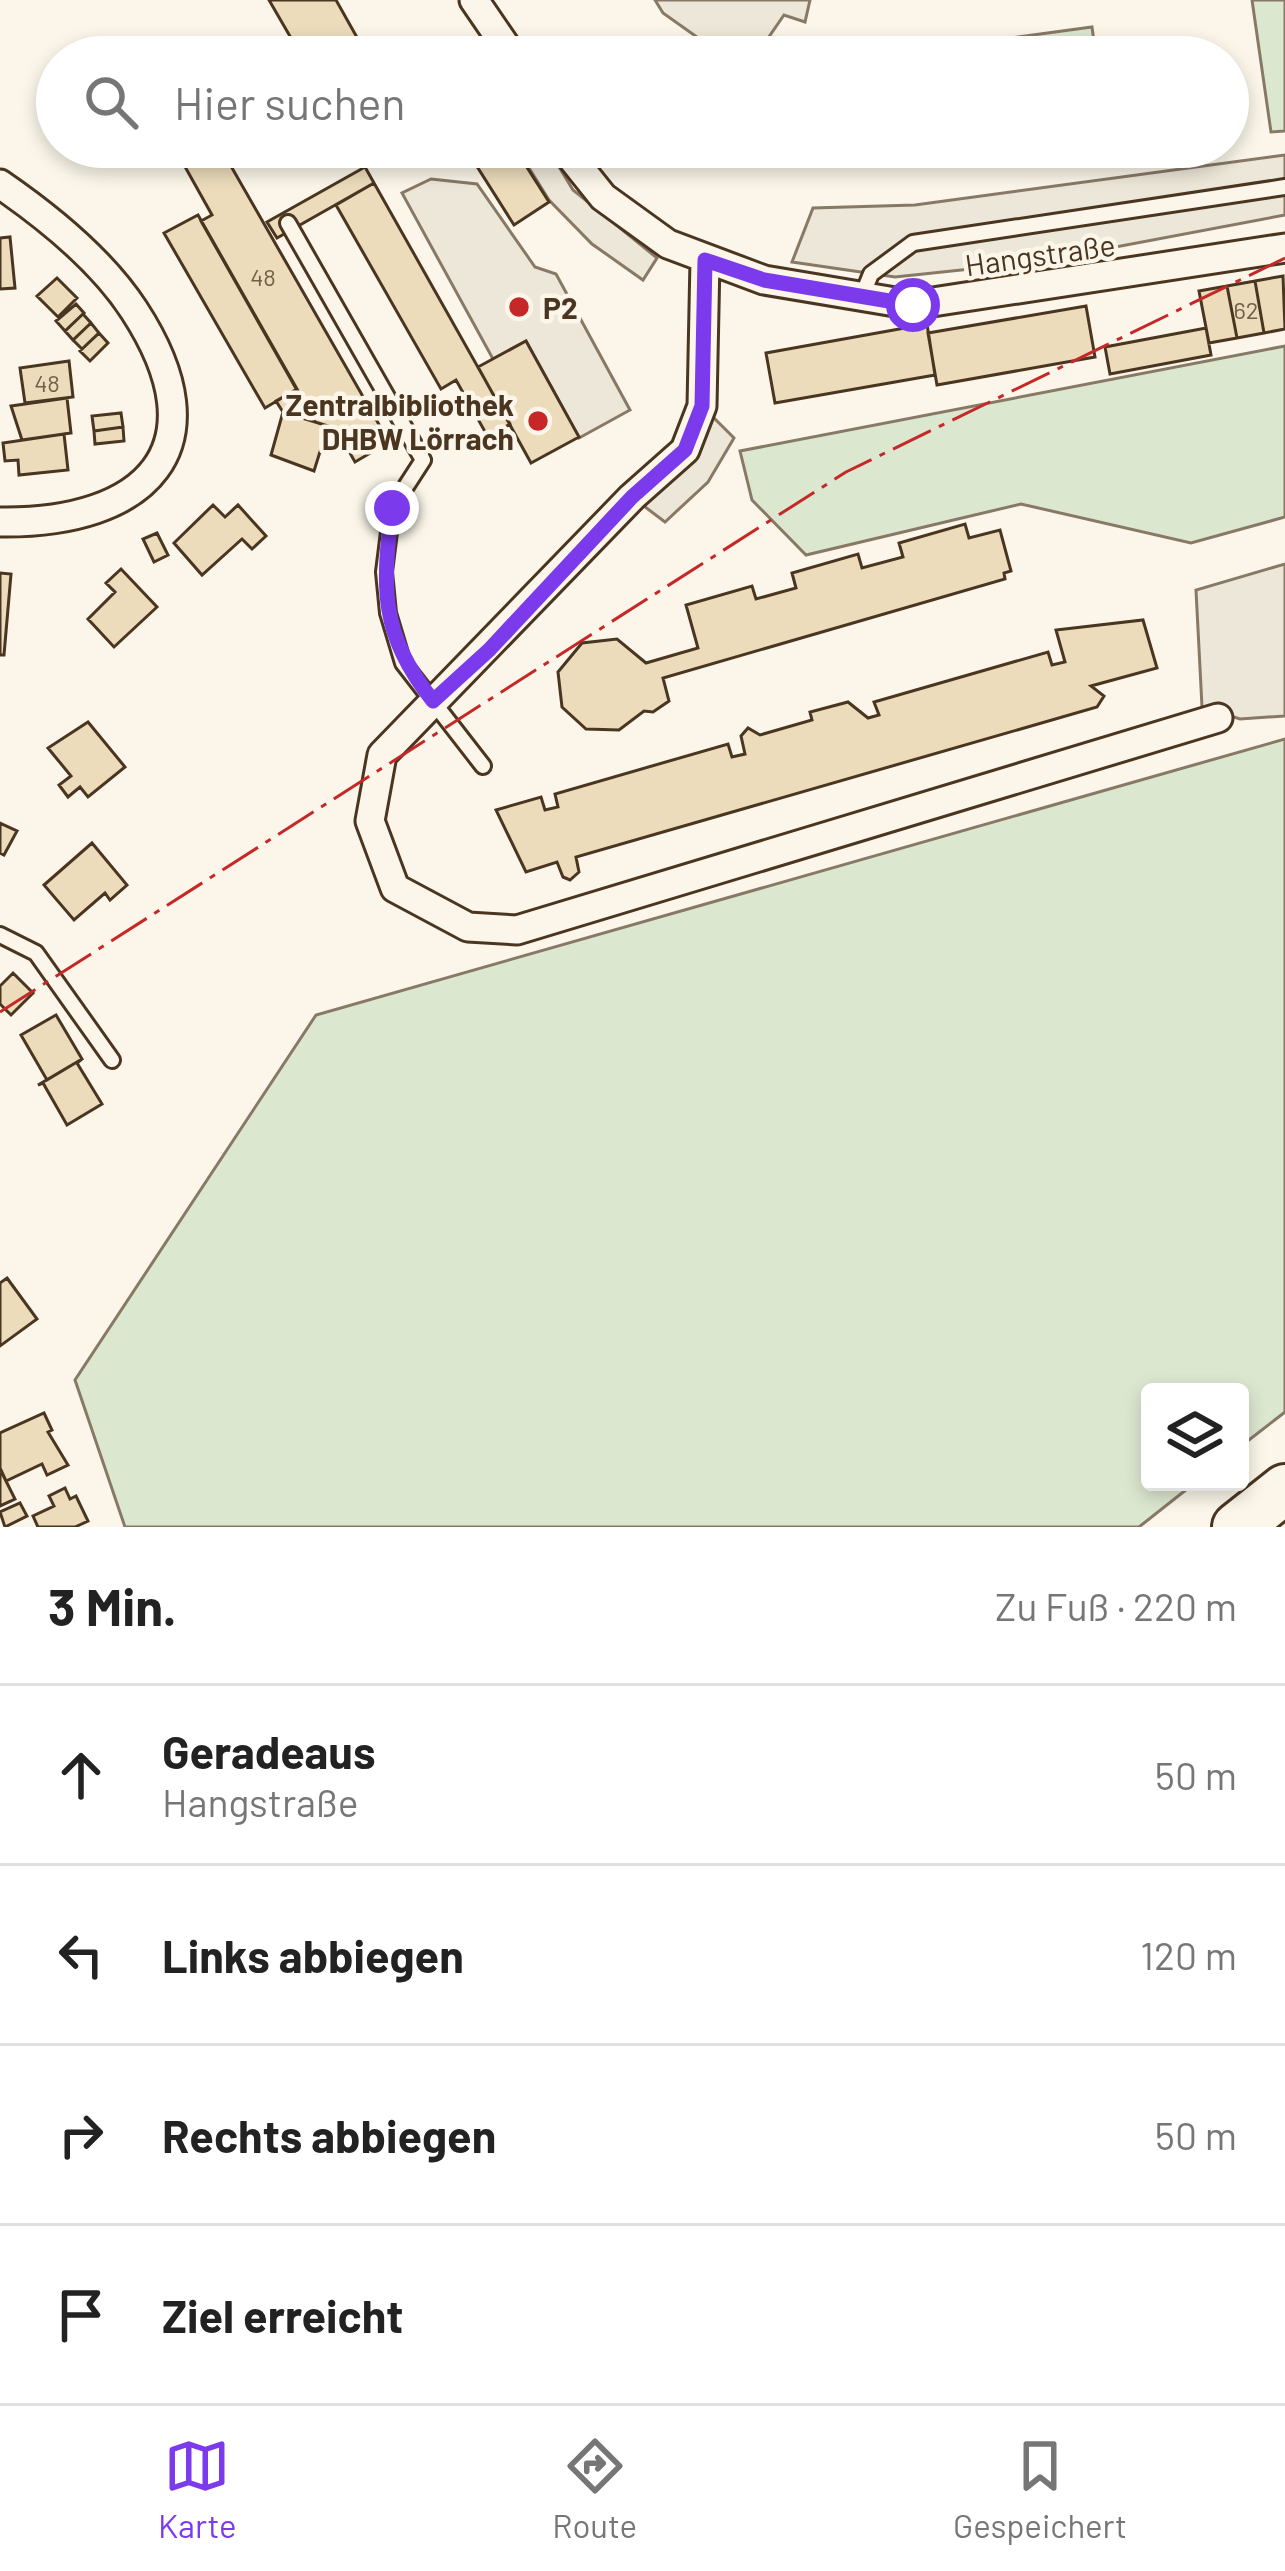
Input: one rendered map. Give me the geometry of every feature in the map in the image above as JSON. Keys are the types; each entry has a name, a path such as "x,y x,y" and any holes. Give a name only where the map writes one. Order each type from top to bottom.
{"highway":[{"path":"1237,1527 1285,1489"}],"street":[{"path":"473,0 498,36"},
{"name":"Hangstraße","path":"580,168 603,197 668,244 705,260 764,280 913,305 1285,248"},
{"path":"0,184 87,256 133,307 170,400 170,443 140,489 107,507 43,522 0,522"},
{"path":"705,260 702,406 685,450 632,497 489,650 382,755 370,821 395,888 468,926 518,930 1218,718"}],"lane":[{"path":"862,296 871,274 913,243 1285,187"},
{"path":"288,223 423,460 392,508 384,572 403,663 483,766"},
{"path":"0,935 36,953 112,1060"}],"green space":[{"path":"1252,0 1285,0 1285,131 1271,132"},
{"path":"1092,27 1093,36 1025,36"},
{"path":"1285,346 1285,517 1191,543 1021,504 806,555 752,500 740,451"},
{"path":"1285,739 1285,1412 1249,1440 1249,1383 1141,1383 1141,1491 1185,1491 1139,1527 125,1527 75,1380 316,1015"}],"shaded area":[{"path":"655,0 810,0 805,22 784,15 770,36 695,36 663,13"},
{"path":"1285,155 1285,215 1036,262 895,277 792,262 813,208 915,205 1189,168 1249,168 1249,160"},
{"path":"529,168 560,168 573,190 657,258 643,280 592,244 549,200"},
{"name":"P2","path":"431,179 477,184 535,267 556,274 630,410 579,438 526,341 493,359 402,193"},
{"path":"702,406 734,438 708,482 665,522 632,497"},
{"path":"1285,564 1285,716 1240,719 1202,707 1196,590"}],"building":[{"path":"269,0 336,0 356,36 290,36"},
{"path":"186,168 232,168 389,442 355,462 336,428 325,435 328,426 315,422 201,221 212,215"},
{"path":"363,168 374,183 277,238 267,222"},
{"path":"478,168 527,168 549,202 514,225"},
{"path":"374,183 510,424 488,437 456,380 441,389 336,205"},
{"path":"198,215 297,389 265,408 164,233"},
{"path":"10,237 15,288 0,289 0,238"},
{"path":"1283,276 1285,329 1264,333 1255,281"},
{"path":"57,278 77,298 58,317 37,296"},
{"path":"1255,281 1264,333 1237,338 1227,286"},
{"path":"1227,286 1237,338 1209,343 1199,291"},
{"path":"76,304 84,313 65,331 56,321"},
{"path":"1086,306 1095,357 937,385 928,333"},
{"path":"83,314 91,323 73,340 65,331"},
{"path":"91,323 99,333 82,349 73,340"},
{"path":"927,324 935,375 775,403 766,353"},
{"path":"1206,328 1211,355 1110,374 1105,347"},
{"path":"99,333 108,343 90,361 80,351"},
{"path":"526,341 579,437 531,463 478,367"},
{"path":"69,361 73,397 25,403 20,368"},
{"path":"297,389 315,422 283,412 276,401"},
{"path":"67,398 71,433 22,440 11,406"},
{"path":"283,412 328,426 314,471 271,455"},
{"path":"121,413 123,427 94,431 92,416"},
{"path":"123,427 124,441 95,444 94,431"},
{"path":"64,434 68,470 19,475 18,460 5,461 3,443"},
{"path":"213,505 225,517 238,505 266,536 252,549 242,539 202,575 174,543"},
{"path":"965,524 969,538 1000,530 1011,571 1004,573 1005,579 663,678 669,701 653,712 644,711 619,730 586,729 562,707 558,672 582,643 617,639 646,663 698,648 686,605 752,586 756,599 796,588 792,573 858,554 862,568 903,557 899,543"},
{"path":"157,533 168,555 154,562 143,539"},
{"path":"121,569 157,607 114,647 88,619 115,592 106,583"},
{"path":"0,573 11,574 4,655 0,655"},
{"path":"1143,620 1157,668 1091,686 1104,696 1097,707 576,857 579,872 570,880 563,877 557,862 526,872 496,810 541,797 545,810 558,807 555,794 728,744 732,757 745,754 741,736 748,728 760,735 812,720 810,712 848,702 868,718 879,715 874,702 1048,652 1052,665 1065,662 1056,630"},
{"path":"88,722 125,767 88,797 80,787 68,797 59,785 71,776 48,748"},
{"path":"0,823 17,831 4,855 0,853"},
{"path":"92,843 127,885 110,900 105,893 74,920 44,885"},
{"path":"13,973 33,993 11,1015 0,1004 0,986"},
{"path":"56,1015 82,1059 47,1080 21,1035"},
{"path":"82,1059 77,1063 102,1104 67,1125 43,1083 38,1085"},
{"path":"7,1278 37,1319 0,1346 0,1283"},
{"path":"44,1413 52,1430 48,1432 68,1465 47,1475 42,1464 6,1481 0,1468 0,1433"},
{"path":"0,1474 15,1499 0,1506"},
{"path":"65,1488 70,1499 76,1496 88,1521 75,1527 38,1527 33,1516 54,1506 49,1496"},
{"path":"20,1503 27,1516 5,1527 0,1512"}],"power":[{"path":"0,1012 846,472 1285,258"}],"place":[{"name":"P2","path":"519,307"},
{"name":"Zentralbibliothek DHBW Lörrach","path":"538,421"}],"route":[{"path":"392,508 384,572 388,613 403,663 433,701 489,650 632,497 685,450 702,406 705,260 764,280 913,305"}]}
